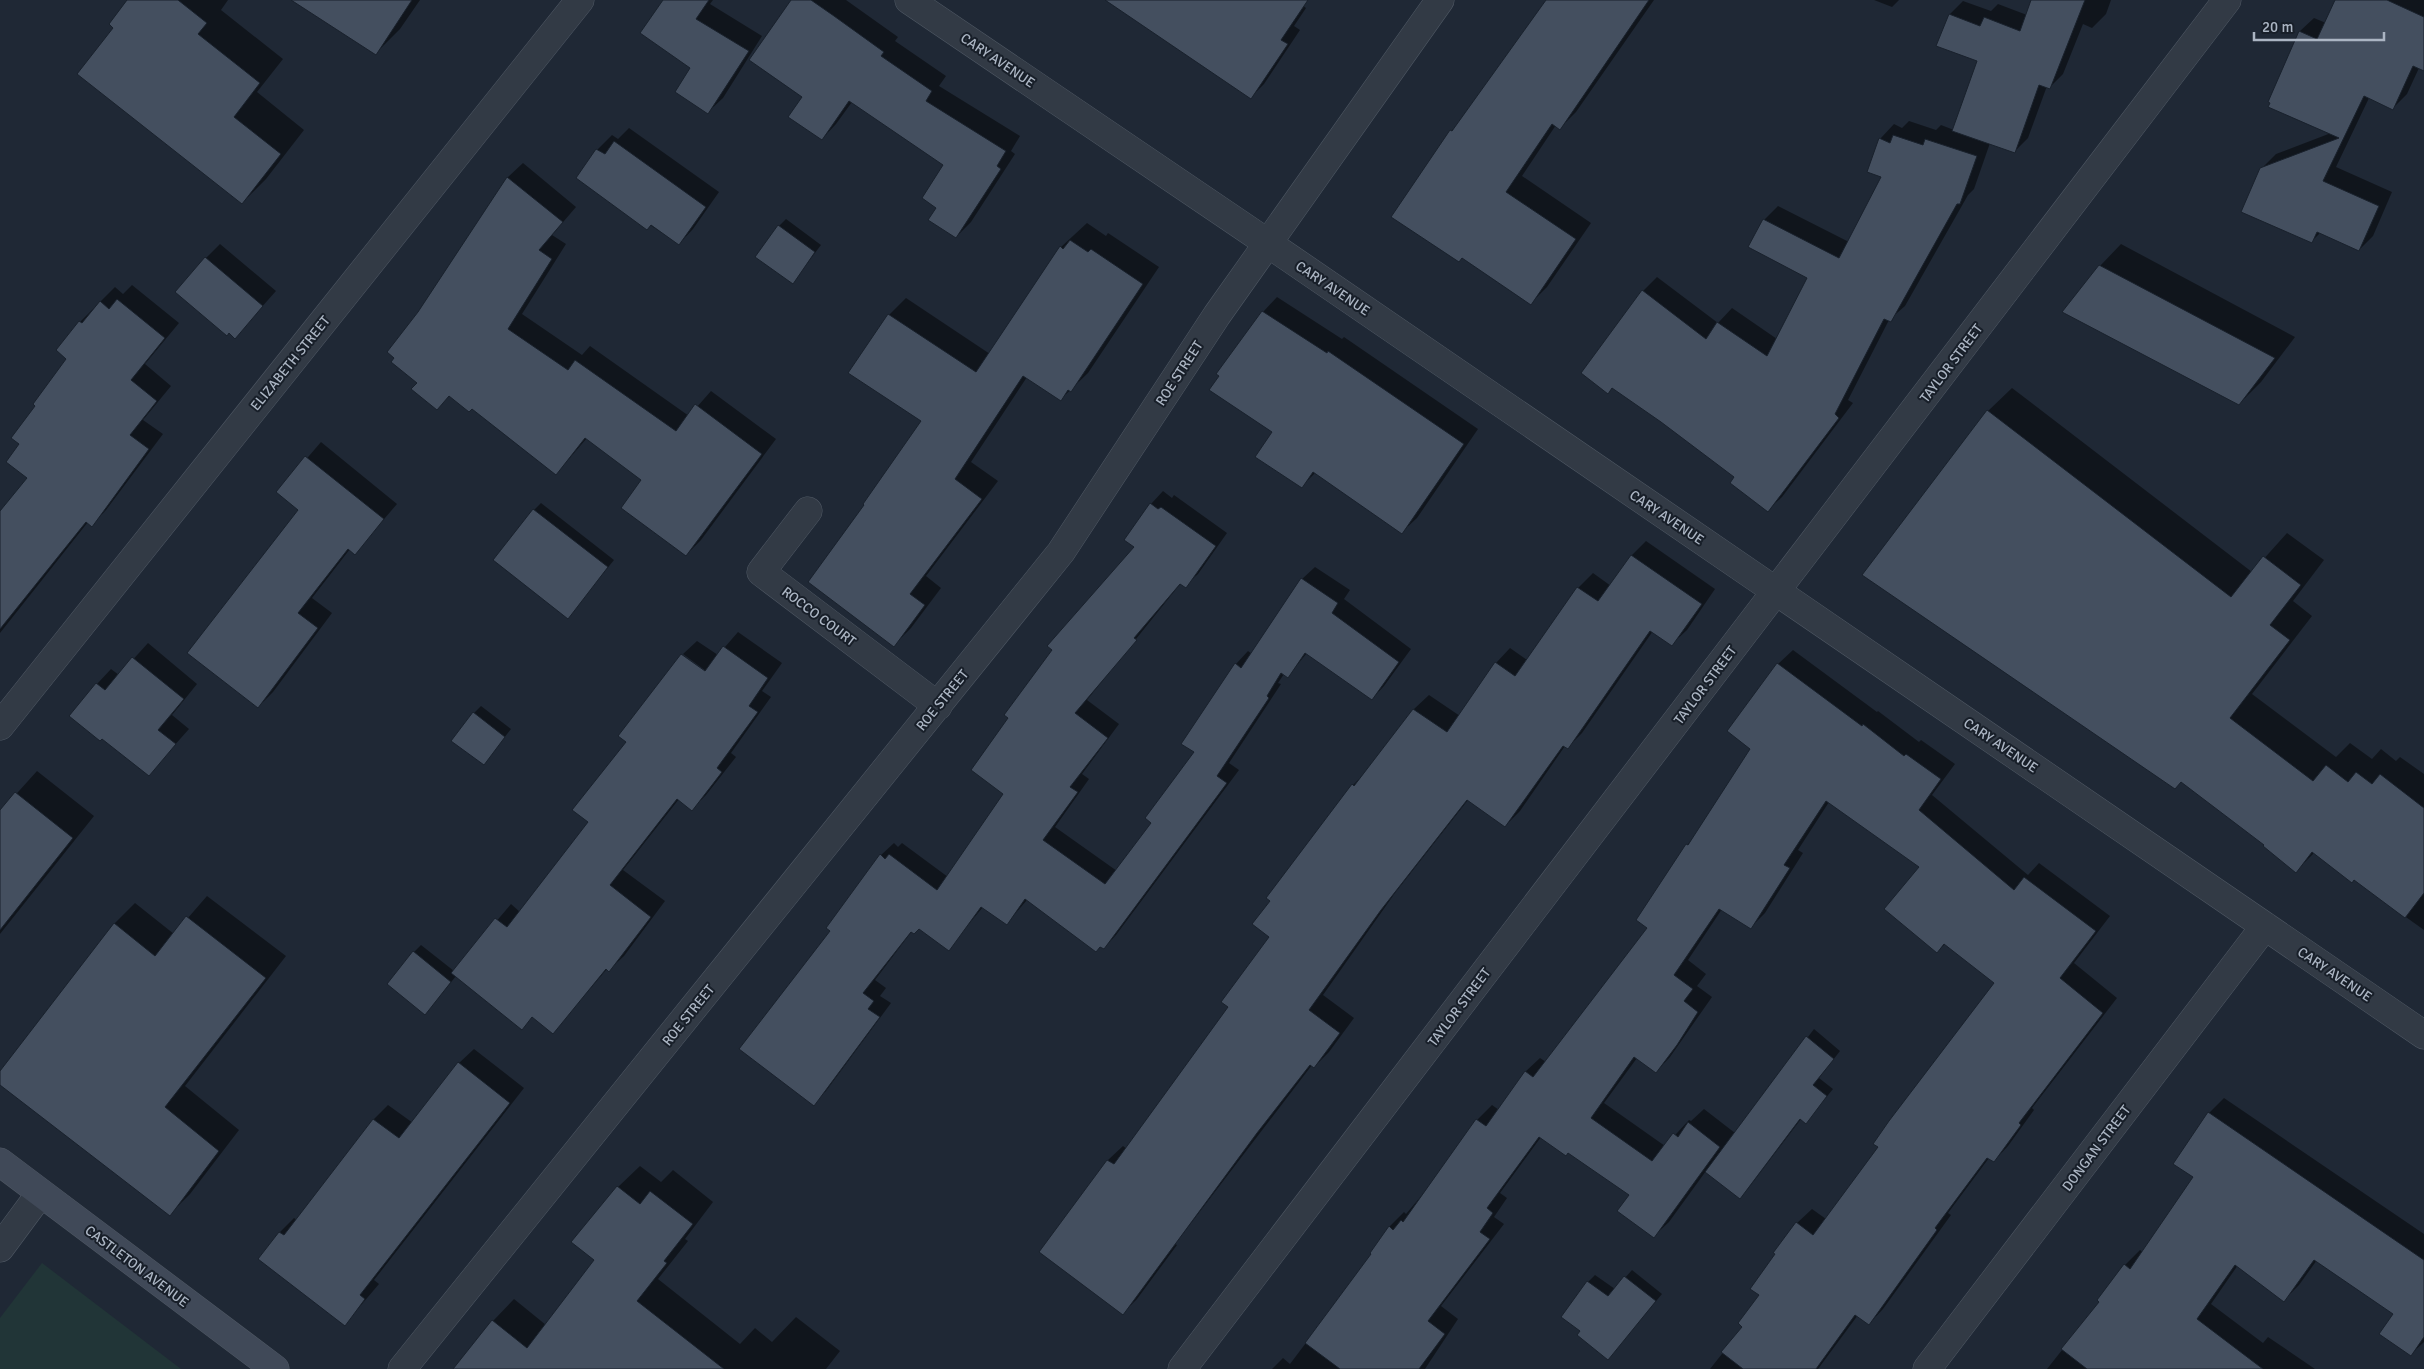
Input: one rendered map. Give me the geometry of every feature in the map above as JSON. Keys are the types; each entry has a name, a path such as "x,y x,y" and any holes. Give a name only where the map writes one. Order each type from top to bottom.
{"street":[{"name":"ELIZABETH STREET","path":"0,726 580,0"},
{"name":"CARY AVENUE","path":"909,0 1269,244 2424,1035"},
{"name":"ROE STREET","path":"402,1369 1061,552 1217,315 1440,0"},
{"name":"TAYLOR STREET","path":"1182,1369 2228,0"},
{"name":"ROCCO COURT","path":"808,511 762,572 938,706"},
{"name":"DONGAN STREET","path":"1927,1369 2265,926"},
{"name":"CASTLETON AVENUE","path":"0,1162 40,1194 275,1369"},
{"path":"0,1248 40,1194"}],"green space":[{"path":"42,1263 181,1369 0,1369 0,1318"}],"building":[{"path":"127,0 178,0 207,23 198,34 260,83 234,117 281,154 242,204 77,74 113,28 109,24"},
{"path":"291,0 412,0 376,55"},
{"path":"663,0 709,0 696,19 749,51 708,114 675,92 690,68 640,33"},
{"path":"791,0 811,0 834,16 884,52 881,56 932,91 926,101 1006,151 997,166 1001,169 956,238 928,220 936,208 922,198 943,165 849,101 822,140 788,117 802,97 749,60"},
{"path":"1105,0 1308,0 1281,40 1288,44 1251,99"},
{"path":"1546,0 1649,0 1560,130 1552,124 1506,192 1576,239 1531,305 1462,258 1459,262 1391,217 1450,130 1452,131"},
{"path":"2031,0 2085,0 2050,89 2039,85 2015,153 1952,131 1977,61 1936,46 1949,14 1980,26 1984,17 2020,31"},
{"path":"2335,0 2387,0 2424,17 2424,71 2413,66 2393,110 2364,96 2323,181 2379,206 2359,251 2317,232 2312,243 2241,212 2260,168 2339,138 2268,107 2270,103 2268,102 2299,31 2317,39"},
{"path":"1893,135 1923,145 1925,139 1977,156 1960,204 1957,204 1891,322 1884,319 1835,414 1839,418 1768,512 1730,483 1734,477 1661,422 1612,388 1608,394 1581,373 1642,290 1706,339 1717,322 1767,356 1807,278 1748,247 1763,219 1839,258 1881,177 1867,172 1879,138 1890,143"},
{"path":"614,141 706,207 679,245 651,225 647,230 576,178 596,149 605,154"},
{"path":"507,177 563,222 539,250 552,259 508,329 568,370 575,360 676,431 695,404 762,454 686,556 621,508 641,480 585,438 556,475 472,409 469,412 449,396 437,410 411,389 417,383 391,362 394,358 387,352 418,312"},
{"path":"778,225 815,252 793,284 755,257"},
{"path":"1070,240 1088,252 1091,249 1143,284 1071,392 1068,390 1061,401 1023,376 955,479 982,499 910,594 925,605 894,647 808,582 864,505 921,421 848,373 888,314 976,372 1060,246 1063,249"},
{"path":"205,257 263,306 235,339 229,333 227,336 175,292"},
{"path":"2099,265 2275,358 2239,405 2062,312"},
{"path":"117,299 165,338 131,380 157,401 130,435 149,449 92,527 86,522 0,629 0,511 27,478 6,462 19,444 11,438 66,359 56,350 79,321 82,323 100,301 109,309"},
{"path":"1262,311 1327,353 1328,351 1464,444 1402,534 1313,472 1302,488 1255,457 1272,432 1209,390 1219,376 1216,374"},
{"path":"1987,410 2231,597 2263,556 2301,585 2270,625 2290,640 2230,718 2313,781 2326,765 2348,782 2356,772 2372,784 2380,774 2424,808 2424,893 2405,918 2354,880 2352,883 2312,852 2296,873 2264,845 2181,782 2175,789 1862,575"},
{"path":"305,456 384,519 355,555 348,549 298,613 318,628 258,708 187,653 298,510 276,492"},
{"path":"1150,503 1158,509 1161,507 1216,546 1186,588 1180,584 1134,638 1137,640 1075,713 1108,738 1070,787 1078,792 1043,840 1105,884 1151,823 1145,818 1194,752 1181,744 1235,663 1241,668 1301,578 1338,603 1332,613 1399,662 1372,700 1305,653 1288,678 1281,673 1267,696 1269,698 1217,776 1227,783 1104,949 1100,947 1096,952 1025,899 1007,925 981,907 949,951 919,929 914,934 911,932 863,993 874,1001 868,1009 880,1017 814,1106 739,1049 830,931 826,928 880,854 885,859 889,854 937,890 1003,794 971,770 1008,718 1004,715 1052,650 1047,646 1134,547 1124,540"},
{"path":"533,509 608,567 568,619 493,560"},
{"path":"1631,555 1702,604 1672,646 1650,631 1568,749 1563,746 1505,827 1467,800 1381,910 1309,1010 1340,1033 1314,1068 1310,1065 1257,1133 1123,1315 1039,1252 1107,1160 1114,1164 1228,1007 1221,1002 1269,937 1252,924 1270,901 1266,898 1352,784 1354,786 1413,709 1447,732 1495,662 1515,676 1577,587 1598,601"},
{"path":"723,646 768,678 749,706 758,712 717,768 722,772 692,811 677,799 610,885 651,917 609,972 606,969 553,1034 532,1017 522,1030 451,973 495,918 507,927 588,822 572,810 626,742 618,736 681,654 705,671"},
{"path":"132,657 184,699 158,730 176,744 149,776 69,716 96,683 105,690"},
{"path":"1777,663 1862,726 1863,724 1904,756 1906,754 1941,779 1919,810 2014,890 2024,877 2096,931 2060,978 2103,1013 2019,1123 2021,1125 1994,1162 1987,1158 1935,1228 1937,1230 1869,1325 1855,1315 1816,1369 1743,1369 1721,1352 1742,1327 1738,1323 1759,1295 1750,1289 1775,1254 1773,1253 1796,1222 1813,1235 1878,1147 1873,1144 1889,1121 1994,983 1944,944 1937,953 1884,909 1919,867 1826,801 1784,865 1790,868 1751,929 1719,909 1674,975 1693,989 1684,1001 1698,1012 1677,1045 1656,1073 1634,1057 1591,1118 1652,1161 1673,1133 1678,1137 1688,1122 1720,1147 1654,1238 1617,1211 1629,1195 1568,1153 1566,1156 1539,1137 1487,1208 1493,1213 1480,1232 1490,1239 1428,1321 1445,1334 1419,1369 1340,1369 1305,1343 1371,1254 1389,1226 1393,1230 1401,1220 1403,1222 1476,1119 1486,1126 1525,1071 1533,1077 1647,928 1636,920 1686,844 1688,845 1750,749 1727,731"},
{"path":"473,712 505,737 484,765 451,741"},
{"path":"15,792 73,838 0,930 0,810"},
{"path":"186,916 266,978 165,1107 219,1151 170,1216 0,1085 0,1071 114,923 155,956"},
{"path":"413,951 451,982 425,1015 387,984"},
{"path":"1806,1036 1834,1059 1813,1085 1827,1096 1806,1124 1800,1119 1740,1199 1705,1172"},
{"path":"458,1062 510,1103 360,1295 365,1299 345,1326 258,1259 279,1232 284,1235 373,1119 399,1138"},
{"path":"2208,1112 2424,1260 2424,1337 2411,1356 2379,1334 2393,1314 2314,1260 2284,1302 2235,1265 2197,1319 2263,1369 2087,1369 2061,1349 2099,1302 2097,1300 2124,1264 2130,1269 2193,1177 2173,1164"},
{"path":"617,1186 640,1204 650,1191 693,1224 664,1261 667,1263 637,1301 724,1369 453,1369 492,1320 527,1348 594,1260 571,1242"},
{"path":"1624,1276 1656,1301 1608,1360 1577,1335 1580,1331 1561,1317 1587,1281 1608,1296"}]}
